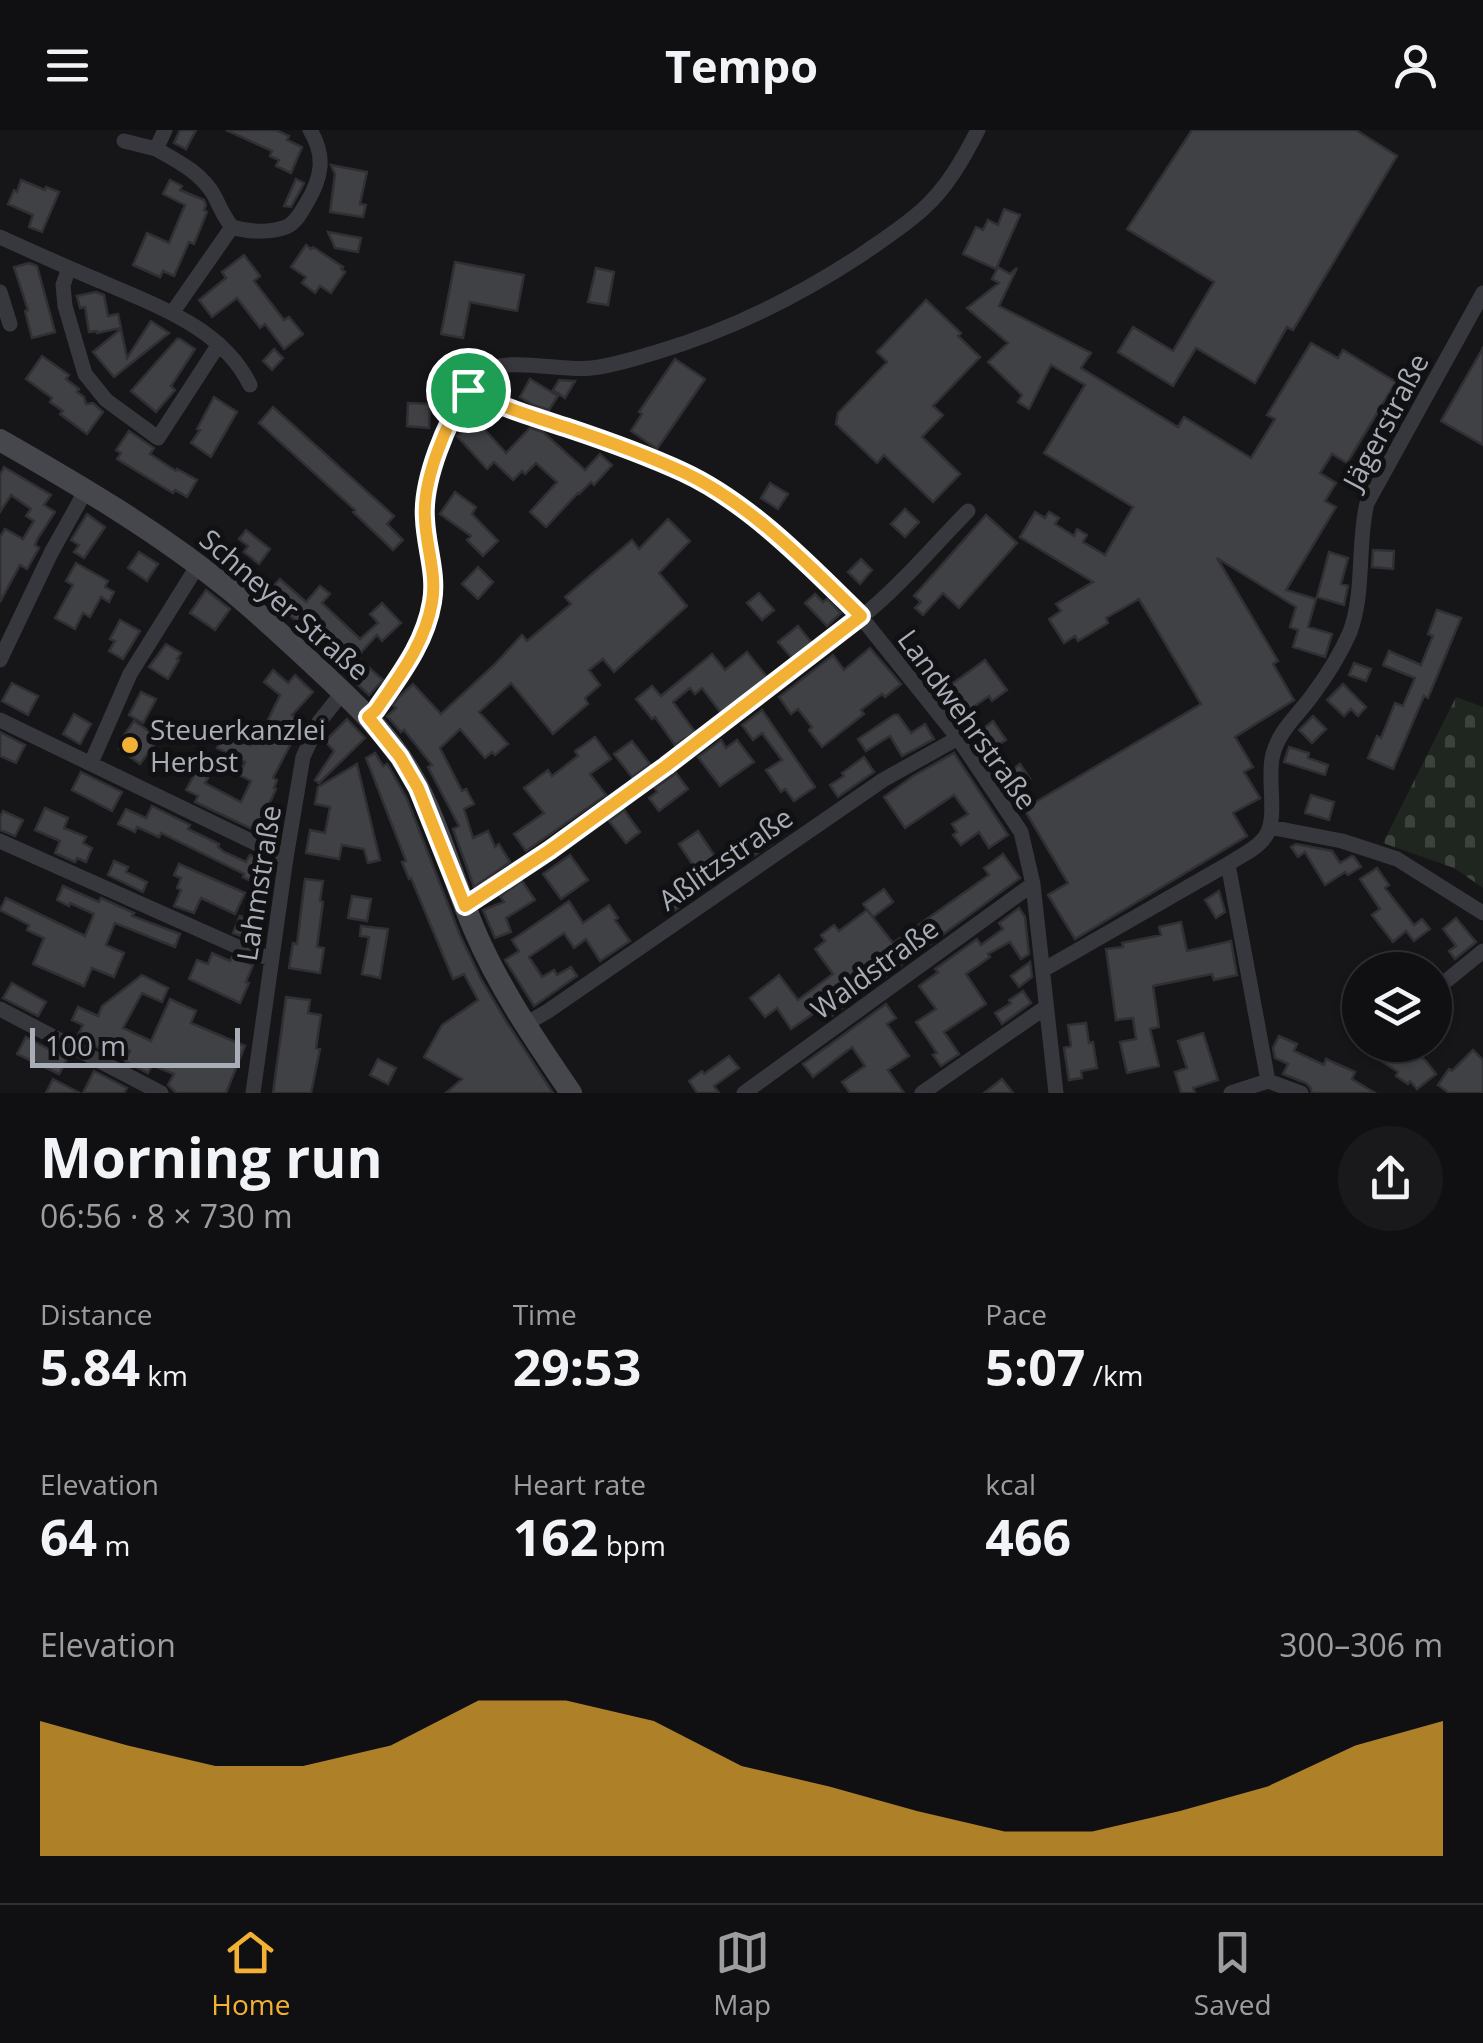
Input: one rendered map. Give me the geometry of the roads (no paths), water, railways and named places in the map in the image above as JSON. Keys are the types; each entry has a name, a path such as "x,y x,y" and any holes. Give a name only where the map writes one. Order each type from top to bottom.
{"street":[{"path":"156,149 166,130"},
{"path":"124,141 156,149 190,168 205,183 232,227 268,230 288,226 298,218 318,186 318,147 310,130"},
{"path":"368,717 413,656 428,620 433,579 425,502 457,406 478,377 504,366 589,369 684,344 759,315 825,278 924,209 957,170 978,130"},
{"path":"172,313 232,227"},
{"path":"0,237 172,313 219,344 236,361 250,384"},
{"path":"69,268 63,285 65,306 85,374 106,400 158,438 219,344"},
{"path":"0,292 10,324"},
{"name":"Jägerstraße","path":"1270,828 1273,752 1283,730 1338,658 1351,628 1367,503 1483,293"},
{"name":"Landwehrstraße","path":"468,390 494,404 632,452 700,482 726,497 790,548 861,616 958,738 1021,832 1034,884 1056,1093"},
{"name":"Schneyer Straße","path":"0,440 86,490 198,565 267,621 368,717 400,757 418,788 491,968 570,1093"},
{"path":"0,660 86,490"},
{"name":"Landwehrstraße","path":"861,616 968,511"},
{"path":"90,763 130,674 198,565"},
{"path":"465,906 666,766 861,616"},
{"name":"Lahmstraße","path":"252,1093 303,757 319,722 343,692"},
{"path":"0,720 286,858"},
{"name":"Aßlitzstraße","path":"524,1025 883,780 958,738"},
{"path":"1043,970 1254,848 1270,828 1398,858 1483,913"},
{"path":"0,841 271,959"},
{"path":"1228,864 1268,1081"},
{"name":"Waldstraße","path":"744,1093 1034,884"},
{"path":"1452,976 1483,950"},
{"path":"922,1093 1046,1007"},
{"path":"0,1008 161,1093"},
{"path":"1231,1093 1268,1081 1301,1093"}],"place":[{"name":"Steuerkanzlei Herbst","path":"130,745"}]}
